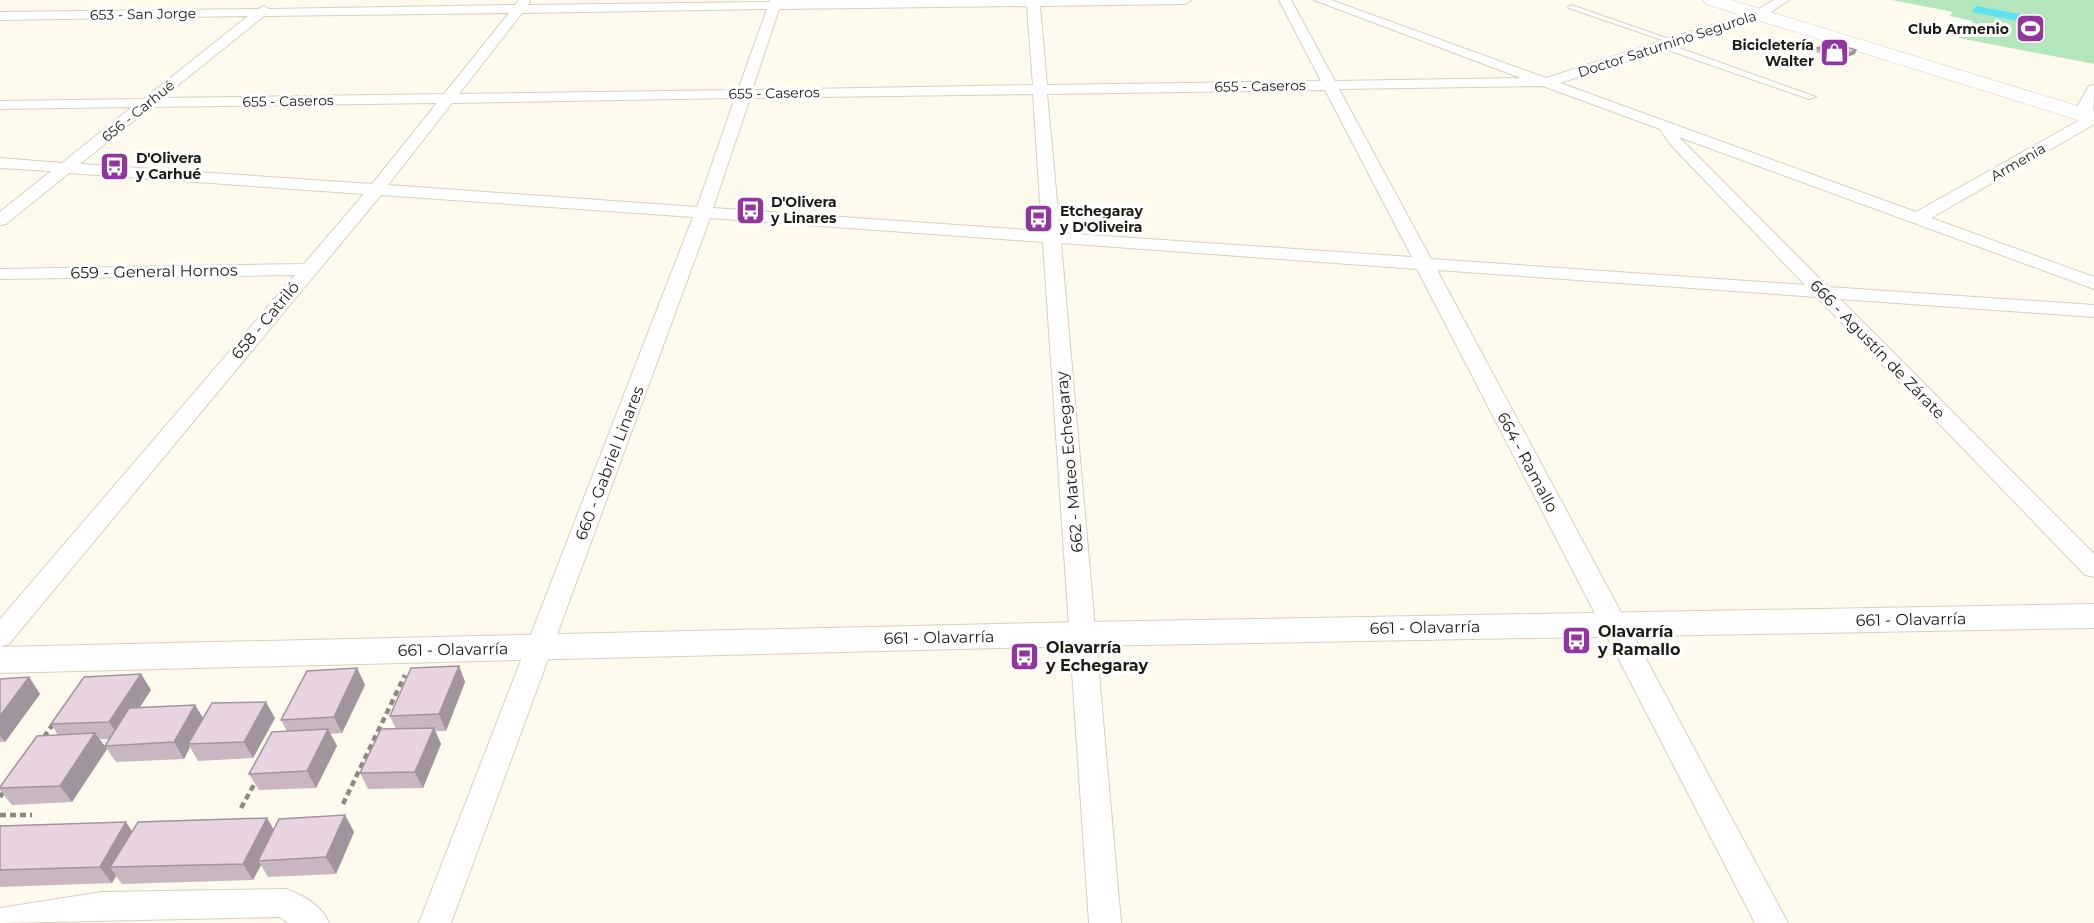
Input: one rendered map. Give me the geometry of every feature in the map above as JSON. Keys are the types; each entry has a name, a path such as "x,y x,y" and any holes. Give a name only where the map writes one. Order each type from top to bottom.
{"main road":[{"path":"1712,0 2090,117"}],"street":[{"path":"0,16 28,0"},
{"name":"656 - Carhué","path":"0,220 276,0"},
{"name":"653 - San Jorge","path":"0,16 260,13 522,5 1185,0"},
{"name":"664 - Ramallo","path":"1285,0 1772,923"},
{"path":"1320,0 1346,3 1665,126 2094,283"},
{"name":"Doctor Saturnino Segurola","path":"1548,82 1670,45 1759,14 1783,0"},
{"name":"662 - Mateo Echegaray","path":"1033,1 1105,923"},
{"name":"660 - Gabriel Linares","path":"435,923 703,213 746,94 775,3"},
{"name":"658 - Catriló","path":"0,637 375,191 522,5"},
{"name":"655 - Caseros","path":"0,105 1548,82"},
{"path":"2090,117 2085,105 2094,88"},
{"name":"Armenia","path":"1918,218 2086,123 2090,117"},
{"name":"666 - Agustín de Zárate","path":"1665,126 1674,140 2094,569"},
{"path":"0,163 2094,310"},
{"name":"659 - General Hornos","path":"0,274 309,269"},
{"name":"661 - Olavarría","path":"0,660 1083,634 2094,616"},
{"path":"0,923 102,906 286,903 313,923"}],"lane":[{"path":"1571,7 1812,98"}],"path":[{"path":"343,804 417,650"},
{"path":"40,741 54,723"},
{"path":"241,807 259,776"},
{"path":"0,797 7,788"},
{"path":"0,815 32,814"}],"green space":[{"name":"Club Armenio","path":"1892,0 2094,0 2094,64 1959,38 1973,21 1950,16 1953,12"}],"water":[{"path":"1976,6 2041,18 2037,25 1972,12"}],"building":[{"path":"1832,43 1856,50 1842,56 1817,48"},
{"path":"459,666 439,714 390,716 411,668"},
{"path":"357,668 334,717 281,720 307,671"},
{"path":"141,674 109,722 51,724 84,677"},
{"path":"29,677 0,716 0,679"},
{"path":"266,702 244,742 188,744 212,703"},
{"path":"195,705 174,742 105,746 129,708"},
{"path":"434,728 415,772 360,773 381,729"},
{"path":"328,729 307,771 249,774 272,732"},
{"path":"95,733 60,786 0,788 37,736"},
{"path":"345,815 326,857 258,861 279,819"},
{"path":"267,818 243,864 110,867 138,822"},
{"path":"126,822 100,867 0,870 0,826"}],"place":[{"name":"Club Armenio","path":"2030,29"},
{"name":"Bicicletería Walter","path":"1835,53"},
{"name":"D'Olivera y Carhué","path":"115,166"},
{"name":"D'Olivera y Linares","path":"750,210"},
{"name":"Etchegaray y D'Oliveira","path":"1039,219"},
{"name":"Olavarría y Ramallo","path":"1577,640"},
{"name":"Olavarría y Echegaray","path":"1025,656"}]}
